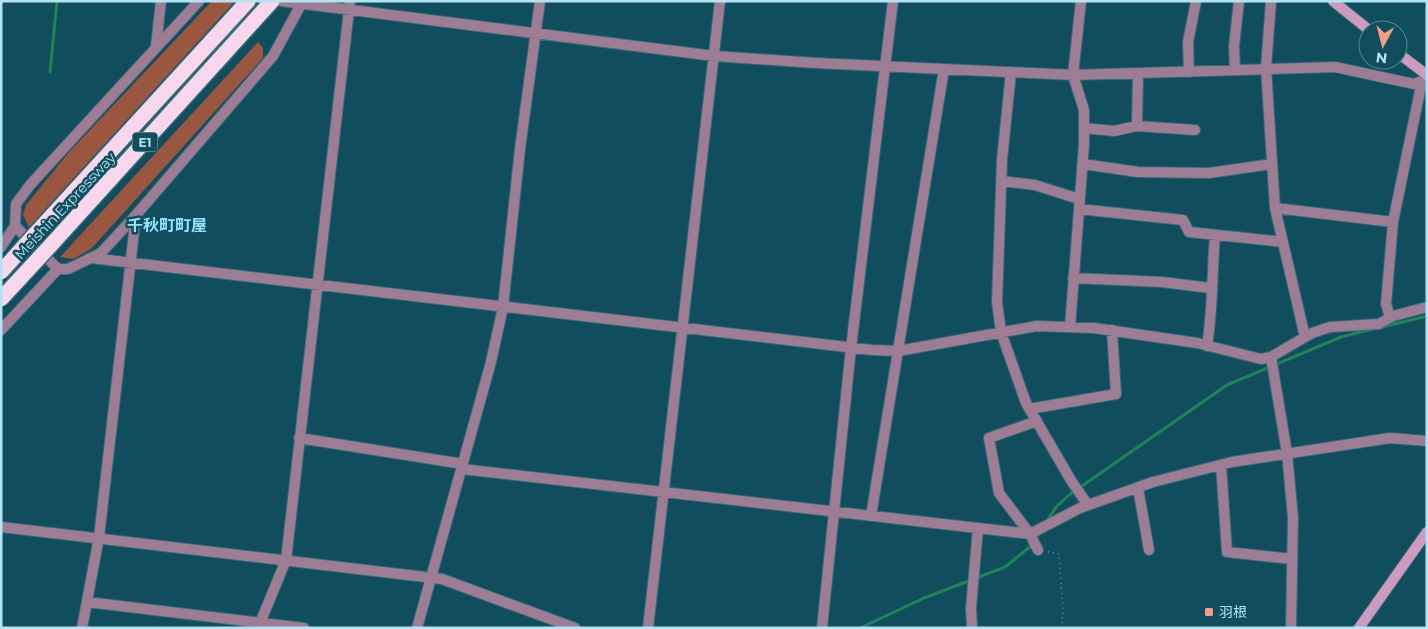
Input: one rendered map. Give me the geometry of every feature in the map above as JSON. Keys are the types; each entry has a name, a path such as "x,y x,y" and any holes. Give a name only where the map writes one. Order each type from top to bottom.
{"highway":[{"name":"Meishin Expressway","path":"1,272 248,1"},
{"name":"Meishin Expressway","path":"1,299 272,1"}],"main road":[{"path":"1332,1 1358,21"},
{"path":"1408,63 1425,79"},
{"path":"1359,628 1427,532"}],"street":[{"path":"156,46 161,1"},
{"path":"1,247 15,226 16,204 30,185 198,1"},
{"path":"281,1 349,6 536,34 714,56 1073,75 1335,67 1414,84 1425,79"},
{"path":"417,628 491,362 503,307 520,149 540,1"},
{"path":"648,628 720,1"},
{"path":"822,628 852,348 893,1"},
{"path":"1070,327 1084,128 1084,110 1073,75 1081,1"},
{"path":"1189,72 1188,42 1196,1"},
{"path":"1234,70 1234,46 1239,1"},
{"path":"1271,1 1266,68 1275,208 1305,337"},
{"path":"15,226 58,269 68,269 101,253 273,56 302,3"},
{"path":"259,625 286,560 349,6"},
{"path":"871,516 944,69"},
{"path":"1011,72 1002,181 996,302 1001,332 1013,370 1029,409 1072,482 1088,505"},
{"path":"1138,74 1138,126"},
{"path":"1390,317 1386,304 1393,222 1425,79"},
{"path":"1084,128 1114,131 1138,126 1195,130"},
{"path":"1082,164 1138,172 1210,173 1272,164"},
{"path":"1002,181 1035,185 1079,204 1183,220 1189,232 1283,242"},
{"path":"1275,208 1393,222"},
{"path":"82,628 99,537 136,215"},
{"path":"1207,346 1211,322 1210,288 1215,235"},
{"path":"91,258 318,287 852,348 898,351 1037,326 1112,330 1207,346 1261,359 1272,357 1305,337 1330,328 1379,324 1390,317 1427,307"},
{"path":"1,330 58,269"},
{"path":"1073,278 1162,282 1210,288"},
{"path":"1029,409 1116,394 1112,330"},
{"path":"1272,357 1287,453 1293,518 1291,628"},
{"path":"1036,421 989,438 995,480 999,493 1030,534 1038,550"},
{"path":"299,438 462,466 663,492 1030,534 1088,505 1138,488 1221,465 1390,438 1427,441"},
{"path":"1221,465 1227,552 1292,559"},
{"path":"1138,488 1149,550"},
{"path":"1,527 99,537 442,579 574,628"},
{"path":"972,628 971,608 978,528"},
{"path":"87,602 259,625 304,628"}],"path":[{"path":"1038,550 1060,554 1064,609 1062,628"}],"shaded area":[{"path":"212,1 234,2 29,227 23,215 26,205 70,151"},
{"path":"258,42 263,48 263,58 91,249 73,259 60,257"}],"waterway":[{"path":"50,72 57,1"},
{"path":"1382,327 1427,316"},
{"path":"1047,521 1056,507 1069,495 1227,385 1341,337 1376,328"},
{"path":"860,628 924,598 1005,567 1031,546 1040,532"}],"place":[{"name":"羽根","path":"1209,612"}],"district":[{"name":"千秋町町屋","path":"167,225"}]}
